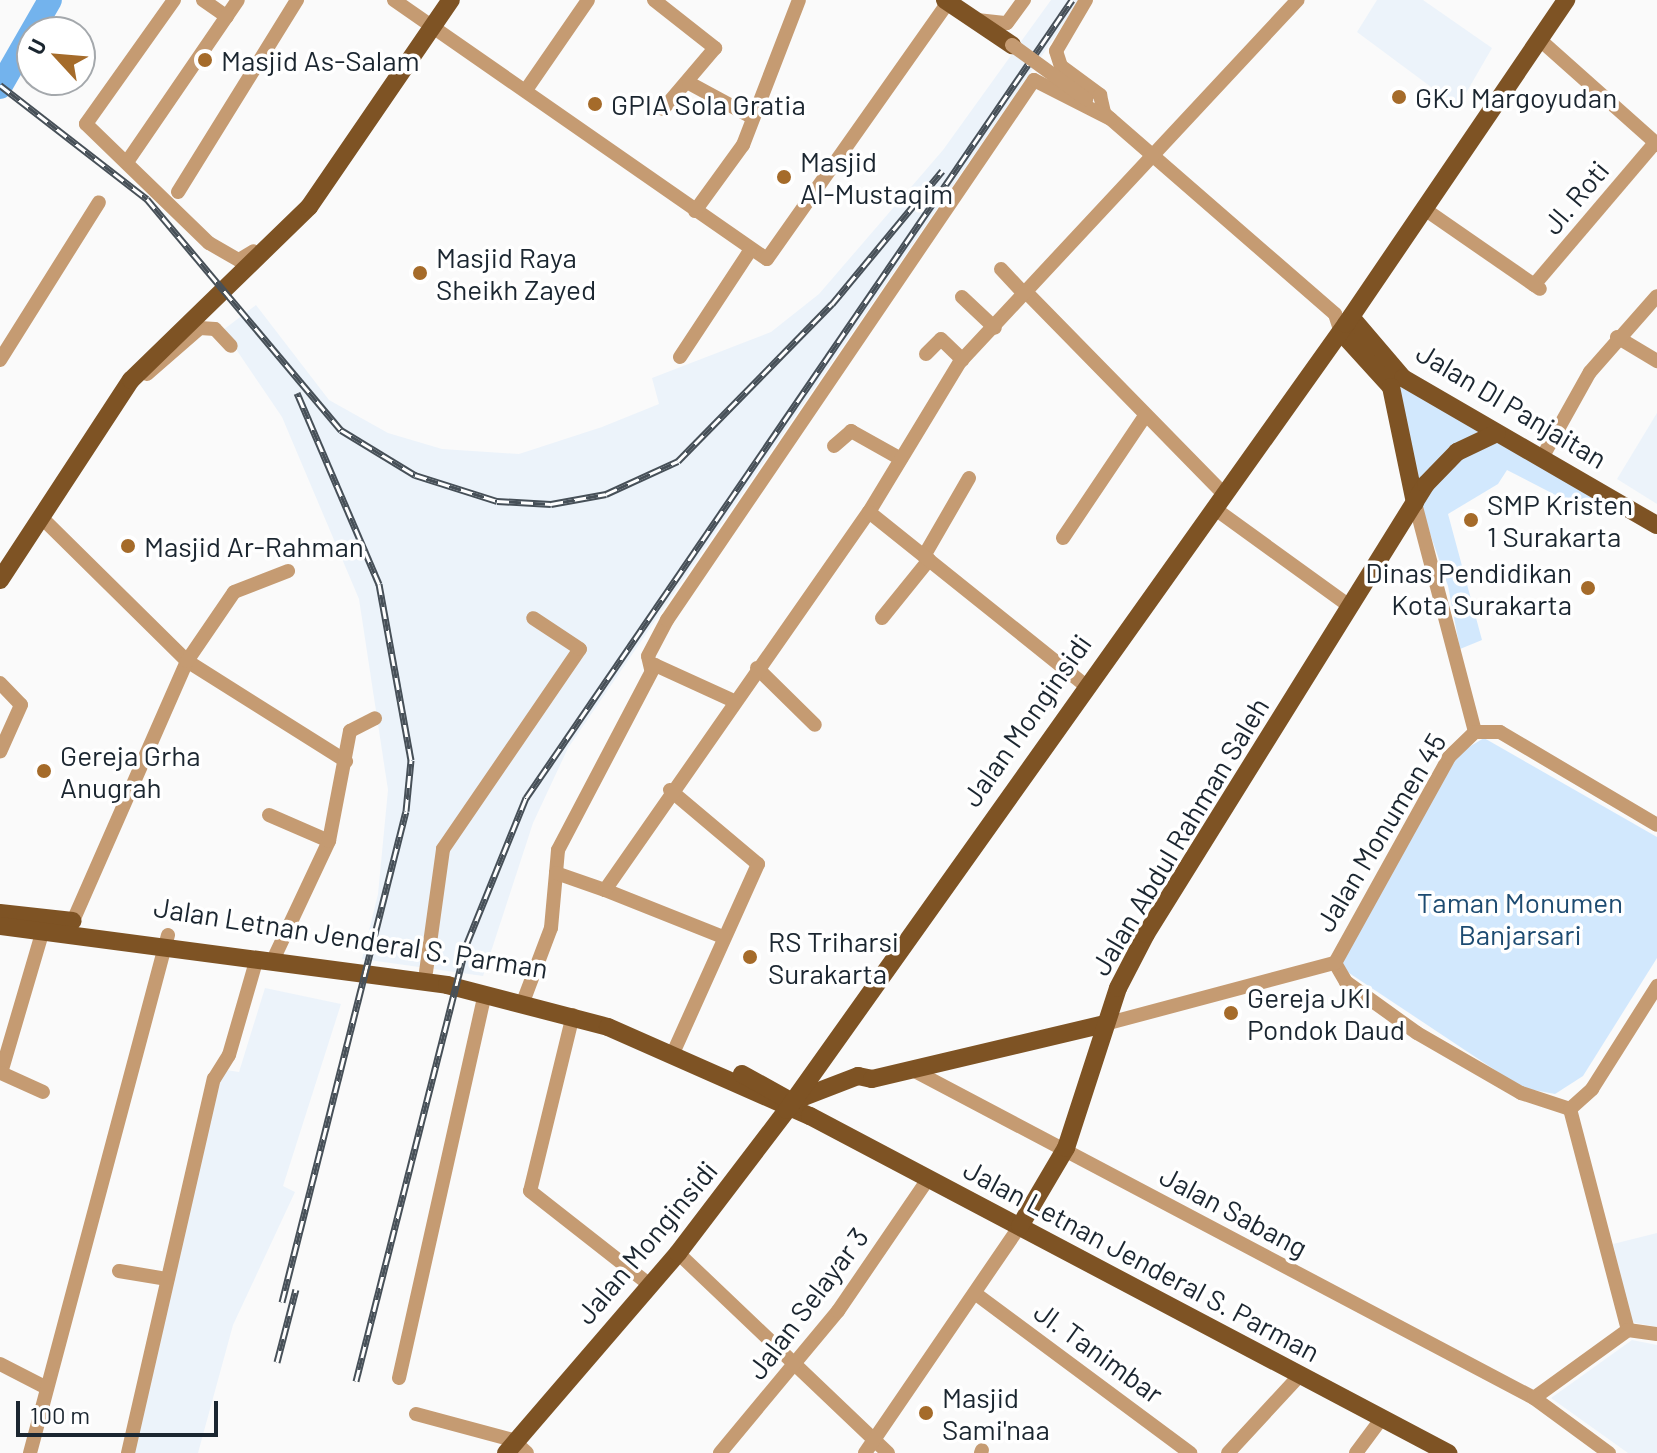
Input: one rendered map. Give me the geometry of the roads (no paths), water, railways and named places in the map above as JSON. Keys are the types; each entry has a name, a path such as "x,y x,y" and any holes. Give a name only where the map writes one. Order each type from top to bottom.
{"main road":[{"path":"0,580 131,380 309,207 451,0"},
{"name":"Jalan Monginsidi","path":"515,1449 797,1108 1084,684 1219,501 1566,0"},
{"path":"946,1 1012,45"},
{"name":"Jalan DI Panjaitan","path":"1342,321 1397,382 1543,456 1657,525"},
{"path":"1397,382 1415,503"},
{"name":"Jalan Abdul Rahman Saleh","path":"1020,1226 1066,1148 1105,1024 1146,934 1348,605 1440,467 1497,433"},
{"name":"Jalan Letnan Jenderal S. Parman","path":"0,913 485,994 525,997 675,1048"},
{"name":"Jalan Letnan Jenderal S. Parman","path":"0,926 43,930 71,927"},
{"name":"Jalan Letnan Jenderal S. Parman","path":"269,956 426,972 525,997 675,1048 797,1108 1448,1453"},
{"path":"797,1108 858,1076 872,1079 1105,1024"}],"street":[{"path":"174,0 86,124 209,243 239,260 309,207"},
{"path":"203,0 227,17"},
{"path":"127,162 238,0"},
{"path":"178,192 297,0"},
{"path":"394,0 526,90 750,251 772,257 946,1"},
{"path":"526,90 588,0"},
{"path":"654,0 715,46 689,83 663,109"},
{"path":"695,211 743,145 799,0"},
{"path":"974,20 1007,23 1024,0"},
{"path":"1086,0 1059,35 1056,55 1100,95 1107,116"},
{"path":"605,890 670,790 869,512 963,360 1291,2"},
{"path":"1539,39 1656,144"},
{"path":"1012,45 1086,99 1153,154 1342,321"},
{"path":"525,997 551,928 558,850 651,669 648,656 667,620 1034,80 1107,116"},
{"path":"689,83 752,117"},
{"name":"Jl. Roti","path":"1423,208 1537,287 1656,144"},
{"path":"0,360 99,202"},
{"path":"680,357 750,251"},
{"path":"1001,269 1145,416 1219,501 1348,605"},
{"path":"1543,456 1617,337 1657,296"},
{"path":"962,297 995,328"},
{"path":"131,380 151,373 200,328 215,329 231,346"},
{"path":"1617,337 1657,361"},
{"path":"926,354 941,339 963,360"},
{"path":"1063,538 1145,416"},
{"path":"834,446 851,431 901,459"},
{"path":"882,618 926,558 969,478"},
{"path":"1415,503 1475,732 1500,732 1657,825"},
{"path":"869,512 1084,684"},
{"path":"41,517 187,661 346,761"},
{"path":"71,927 187,661 234,592 288,571"},
{"path":"426,972 443,849 580,649 533,618"},
{"path":"651,669 672,668 734,701"},
{"path":"757,668 815,725"},
{"path":"0,683 21,705 0,752"},
{"path":"128,1453 214,1075 229,1055 269,956 329,841 351,728 375,718"},
{"name":"Jalan Monumen 45","path":"1335,963 1449,757 1475,732"},
{"path":"670,790 757,861 675,1048"},
{"path":"269,815 329,841"},
{"path":"556,873 723,937"},
{"path":"43,930 1,1073 43,1092"},
{"path":"30,1453 45,1387 166,940"},
{"path":"1105,1024 1335,963 1346,982 1417,1033 1521,1093 1570,1109"},
{"path":"1570,1109 1592,1089 1657,986"},
{"path":"399,1378 485,994"},
{"path":"573,1015 530,1191 650,1285"},
{"name":"Jalan Sabang","path":"911,1069 1066,1148 1534,1398 1609,1453"},
{"path":"1570,1109 1628,1330"},
{"name":"Jalan Selayar 3","path":"720,1453 797,1366 928,1179"},
{"name":"Jalan Abdul Rahman Saleh","path":"865,1453 1020,1226"},
{"path":"678,1253 888,1453"},
{"path":"119,1271 167,1279"},
{"name":"Jl. Tanimbar","path":"976,1294 1190,1453"},
{"path":"1534,1398 1628,1330 1657,1334"},
{"path":"0,1364 45,1387"},
{"path":"1228,1453 1301,1374"},
{"path":"416,1414 515,1449"},
{"path":"1356,1453 1382,1418"}],"waterway":[{"path":"0,87 50,0"}],"railway":[{"path":"356,1381 467,943 526,798 1072,0"},
{"path":"0,85 147,199 341,430 415,475 497,501 551,504 606,494 678,461 832,304 942,171"},
{"path":"282,1302 406,811 411,760 379,584 297,393"},
{"path":"277,1362 296,1289"}],"place":[{"name":"Masjid As-Salam","path":"205,60"},
{"name":"GKJ Margoyudan","path":"1399,97"},
{"name":"GPIA Sola Gratia","path":"595,104"},
{"name":"Masjid Al-Mustaqim","path":"784,177"},
{"name":"Masjid Raya Sheikh Zayed","path":"420,273"},
{"name":"SMP Kristen 1 Surakarta","path":"1471,520"},
{"name":"Masjid Ar-Rahman","path":"128,546"},
{"name":"Dinas Pendidikan Kota Surakarta","path":"1588,588"},
{"name":"Gereja Grha Anugrah","path":"44,771"},
{"name":"RS Triharsi Surakarta","path":"750,957"},
{"name":"Gereja JKI Pondok Daud","path":"1231,1013"},
{"name":"Masjid Sami'naa","path":"926,1413"}],"park label":[{"name":"Taman Monumen Banjarsari","path":"1520,918"}]}
